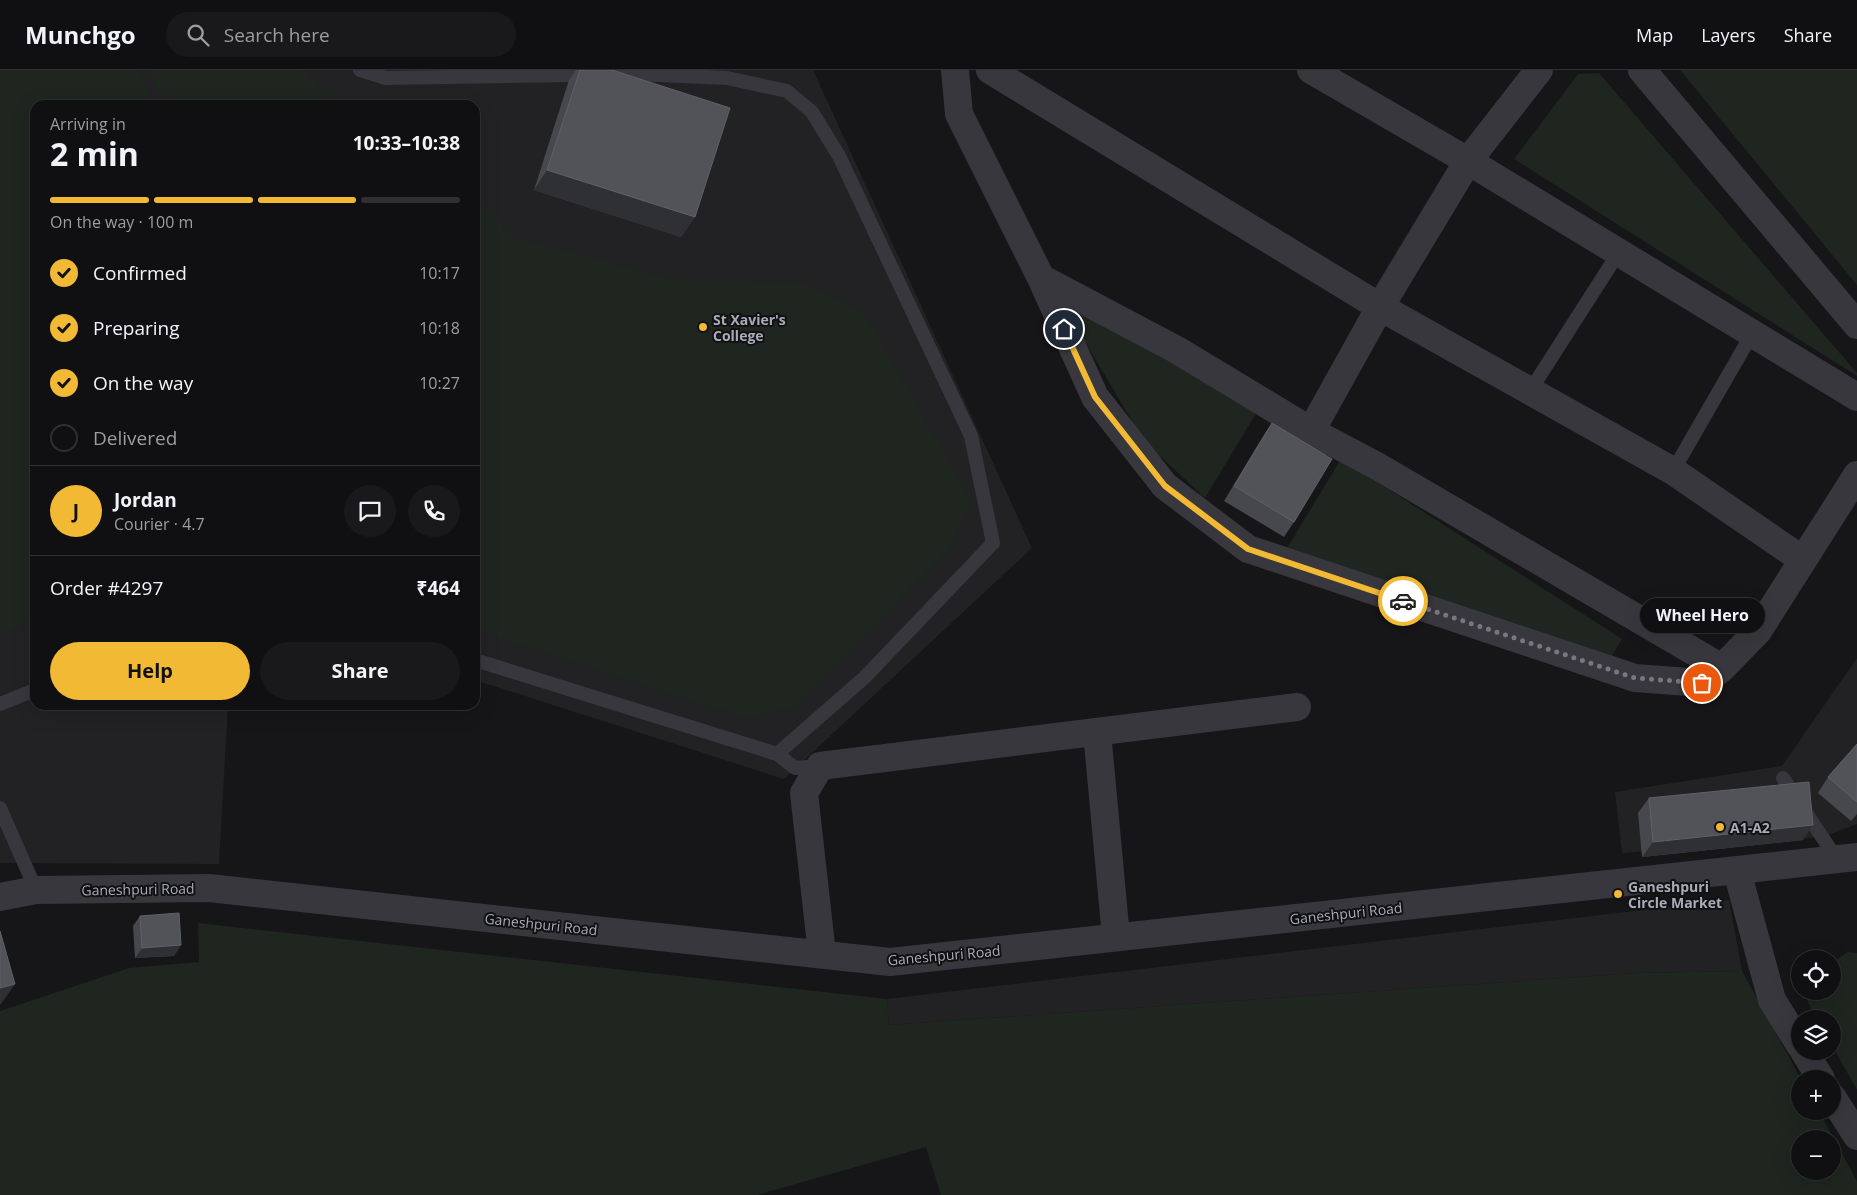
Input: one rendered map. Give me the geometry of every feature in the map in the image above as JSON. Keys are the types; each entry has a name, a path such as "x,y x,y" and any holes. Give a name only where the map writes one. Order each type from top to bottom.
{"street":[{"path":"955,70 959,114 1041,278 1095,397 1165,486 1248,549 1635,678 1702,683 1722,668 1758,630 1857,475"},
{"path":"990,70 1380,307 1673,471 1802,560"},
{"path":"1311,70 1468,161 1753,332 1857,397"},
{"path":"1311,431 1380,307 1468,161 1539,70"},
{"path":"1642,70 1857,325"},
{"path":"1041,278 1177,350 1311,431 1377,466 1722,668"},
{"path":"822,954 804,793 820,766 1297,708"},
{"path":"1097,732 1116,938"},
{"name":"Ganeshpuri Road","path":"0,897 36,890 209,888 890,962 1737,871 1847,857"},
{"path":"1737,871 1772,1000 1791,1031"},
{"path":"1841,1111 1857,1136"}],"lane":[{"path":"360,70 386,78 636,74 727,78 787,91 812,112 839,156 971,436 993,543 865,677 777,754"},
{"path":"1530,391 1619,252"},
{"path":"1673,471 1753,332"},
{"path":"480,662 777,754 795,768 820,766"},
{"path":"0,704 30,692"},
{"path":"1783,778 1847,857"},
{"path":"0,808 36,890"}],"shaded area":[{"name":"St Xavier's College","path":"0,70 813,70 1032,548 784,779 480,682 480,100 30,100 30,710 228,710 219,864 0,863"},
{"path":"0,70 137,70 152,100 30,100 30,621 0,635"},
{"path":"149,70 300,70 338,100 164,100"},
{"path":"1680,70 1857,70 1857,285"},
{"path":"1599,73 1857,373 1857,376 1514,159 1578,74"},
{"path":"480,200 516,238 670,278 801,283 863,311 971,499 952,546 795,708 745,718 480,631"},
{"path":"1062,303 1258,410 1205,498 1144,441"},
{"path":"1341,459 1622,639 1609,661 1287,548"},
{"path":"1857,658 1857,824 1823,837 1622,853 1615,792 1782,766"},
{"path":"1729,900 1742,971 1637,973 889,1025 887,999"},
{"path":"198,923 887,999 889,1025 1637,973 1742,971 1796,1070 1791,1070 1791,1120 1824,1120 1829,1130 1791,1130 1791,1180 1841,1180 1841,1152 1857,1181 1857,1195 941,1195 926,1147 757,1195 0,1195 0,1011 129,968 199,962"},
{"path":"1848,952 1857,953 1857,1090 1840,1060 1841,1010 1812,1010 1807,1000 1841,1000 1841,957"}],"building":[{"path":"580,70 612,70 730,108 695,217 547,170"},
{"path":"1272,423 1332,459 1294,522 1234,486"},
{"path":"1857,744 1857,802 1828,777"},
{"name":"A1-A2","path":"1809,782 1813,825 1653,842 1649,798"},
{"path":"179,913 181,945 142,948 140,916"},
{"path":"0,931 15,984 0,988"}],"way so far":[{"path":"1403,601 1635,678 1702,683"}],"place":[{"name":"St Xavier's College","path":"703,327"},
{"name":"Wheel Hero","path":"1702,683"},
{"name":"A1-A2","path":"1720,827"},
{"name":"Ganeshpuri Circle Market","path":"1618,894"}],"route":[{"path":"1064,329 1095,397 1165,486 1248,549 1403,601"}]}
